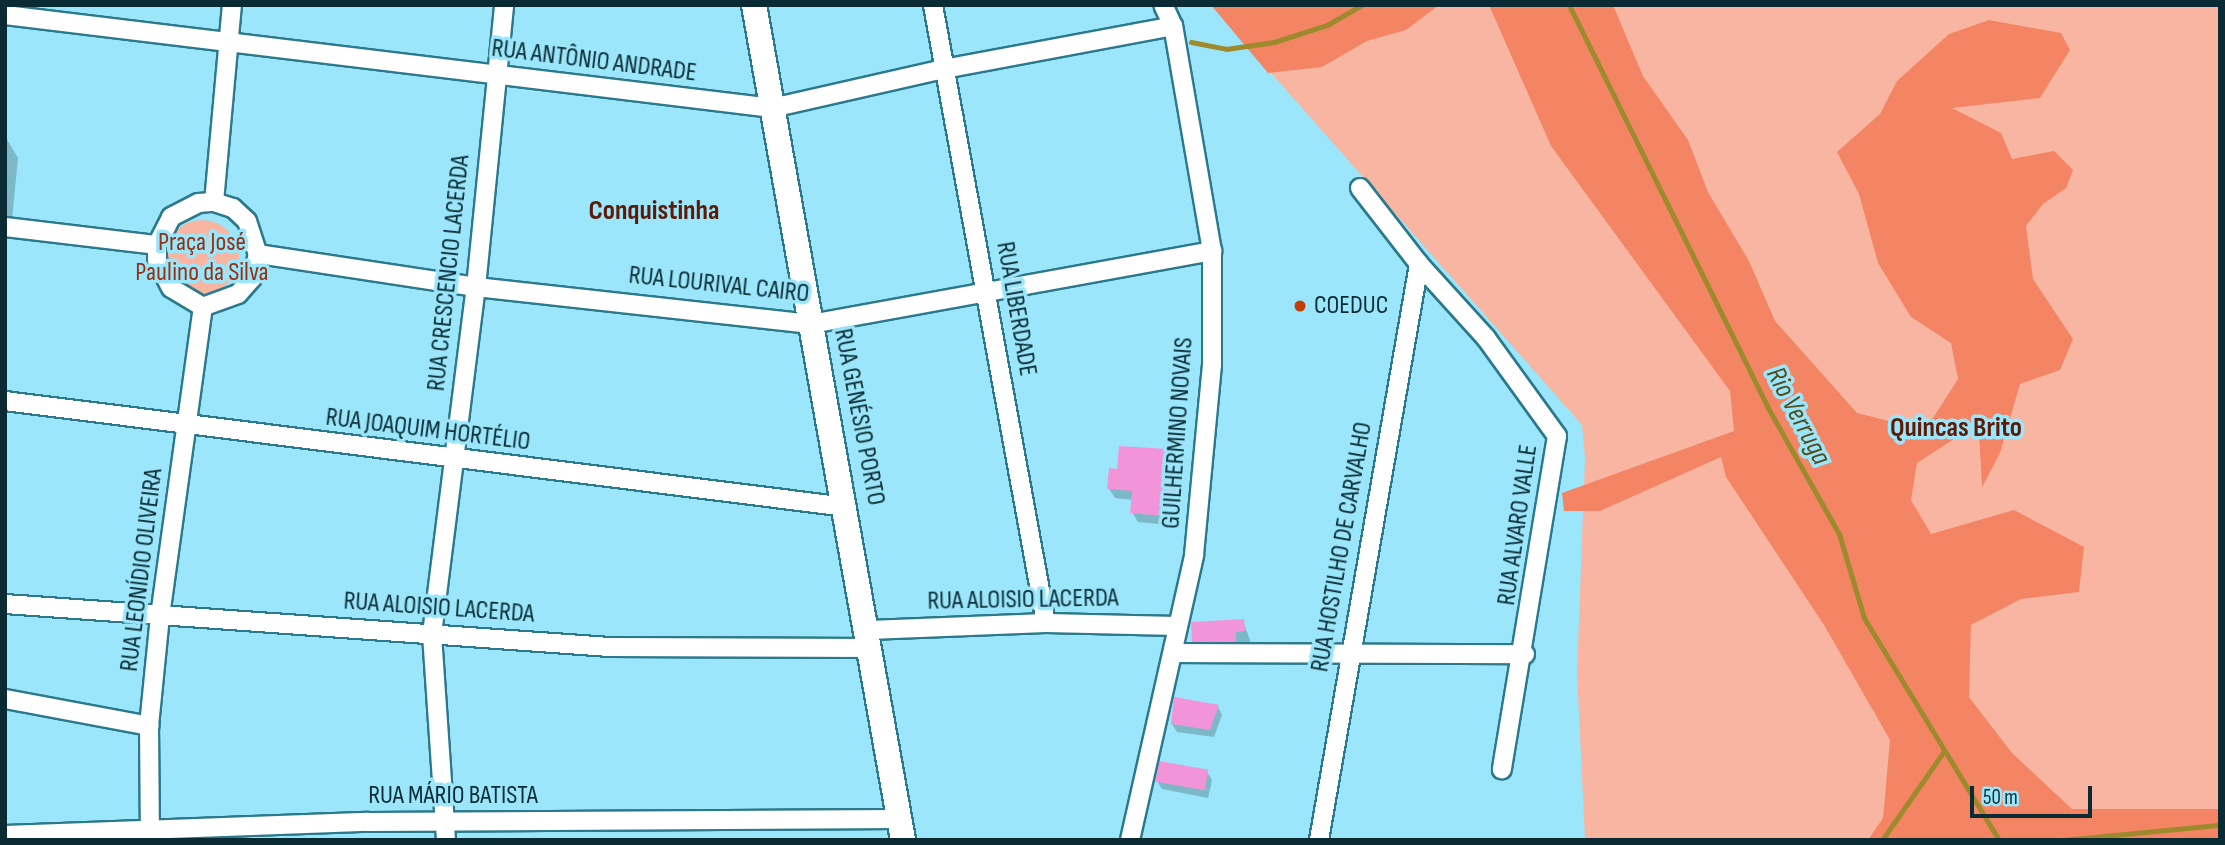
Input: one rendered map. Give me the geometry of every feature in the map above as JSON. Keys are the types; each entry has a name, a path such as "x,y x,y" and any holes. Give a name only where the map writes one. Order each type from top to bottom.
{"street":[{"path":"214,202 232,5"},
{"name":"RUA CRESCENCIO LACERDA","path":"445,832 432,634 476,286 504,5"},
{"name":"RUA GENÉSIO PORTO","path":"754,5 902,829"},
{"name":"RUA LIBERDADE","path":"933,5 1046,623"},
{"name":"GUILHERMINO NOVAIS","path":"1130,840 1173,653 1204,489 1212,365 1212,251 1173,26 1163,5"},
{"name":"RUA ANTÔNIO ANDRADE","path":"5,15 772,108 944,69 1173,26"},
{"name":"RUA ALVARO VALLE","path":"1360,188 1419,264 1486,338 1557,436 1525,654 1502,769"},
{"path":"214,202 233,208 247,221 258,254 252,278 238,294 203,307 171,289 157,260 157,245 162,230 177,212 198,203 214,202"},
{"path":"5,227 157,245"},
{"name":"RUA LOURIVAL CAIRO","path":"258,254 476,286 811,324 1212,251"},
{"name":"RUA HOSTILHO DE CARVALHO","path":"1319,840 1419,264"},
{"name":"RUA LEONÍDIO OLIVEIRA","path":"150,836 149,726 160,616 203,307"},
{"name":"RUA JOAQUIM HORTÉLIO","path":"5,401 187,427 846,507"},
{"name":"RUA ALOISIO LACERDA","path":"5,604 610,647 870,639 1046,623 1178,626"},
{"path":"1173,653 1349,656 1525,654"},
{"path":"5,699 149,726"},
{"name":"RUA MÁRIO BATISTA","path":"5,835 902,829"}],"green space":[{"path":"1211,5 2220,5 2220,840 1585,840 1577,672 1585,458 1582,425"},
{"name":"Praça José Paulino da Silva","path":"202,220 216,223 228,231 236,243 239,257 236,271 228,283 216,291 202,294 188,291 176,283 168,271 165,257 168,243 176,231 188,223"}],"shaded area":[{"path":"1211,5 1439,5 1406,30 1367,41 1322,67 1268,73"},
{"path":"1489,5 1613,5 1643,76 1688,140 1708,192 1749,261 1775,321 1857,413 1908,426 1933,418 1958,379 1951,343 1911,317 1878,263 1859,194 1837,152 1880,114 1897,81 1949,34 1989,20 2061,33 2070,50 2040,98 1952,108 2001,133 2012,159 2054,151 2073,170 2066,188 2043,204 2026,226 2033,279 2073,339 2060,370 2020,384 2000,453 1982,487 1979,433 1954,439 1917,463 1911,500 1931,534 2014,510 2084,547 2079,592 2021,599 1971,625 1969,697 2012,753 2072,809 2220,809 2220,840 1868,840 1883,818 1890,740 1824,625 1726,477 1721,457 1600,511 1564,511 1562,493 1734,431 1730,391 1551,146"}],"building":[{"path":"1119,446 1167,449 1166,473 1178,474 1175,517 1130,513 1132,491 1107,489 1109,468 1117,469"},
{"path":"1244,619 1245,631 1236,632 1236,642 1192,642 1191,622"},
{"path":"1174,697 1219,705 1210,730 1171,724"},
{"path":"1159,761 1208,770 1205,790 1155,782"}],"waterway":[{"path":"1191,42 1226,49 1274,42 1327,25 1361,5"},
{"name":"Rio Verruga","path":"1569,5 1768,408 1839,534 1864,618 1999,840"},
{"path":"1882,840 1944,751"},
{"path":"2063,840 2220,825"}],"place":[{"name":"COEDUC","path":"1300,306"}],"district":[{"name":"Conquistinha","path":"654,211"},
{"name":"Quincas Brito","path":"1956,428"}]}
